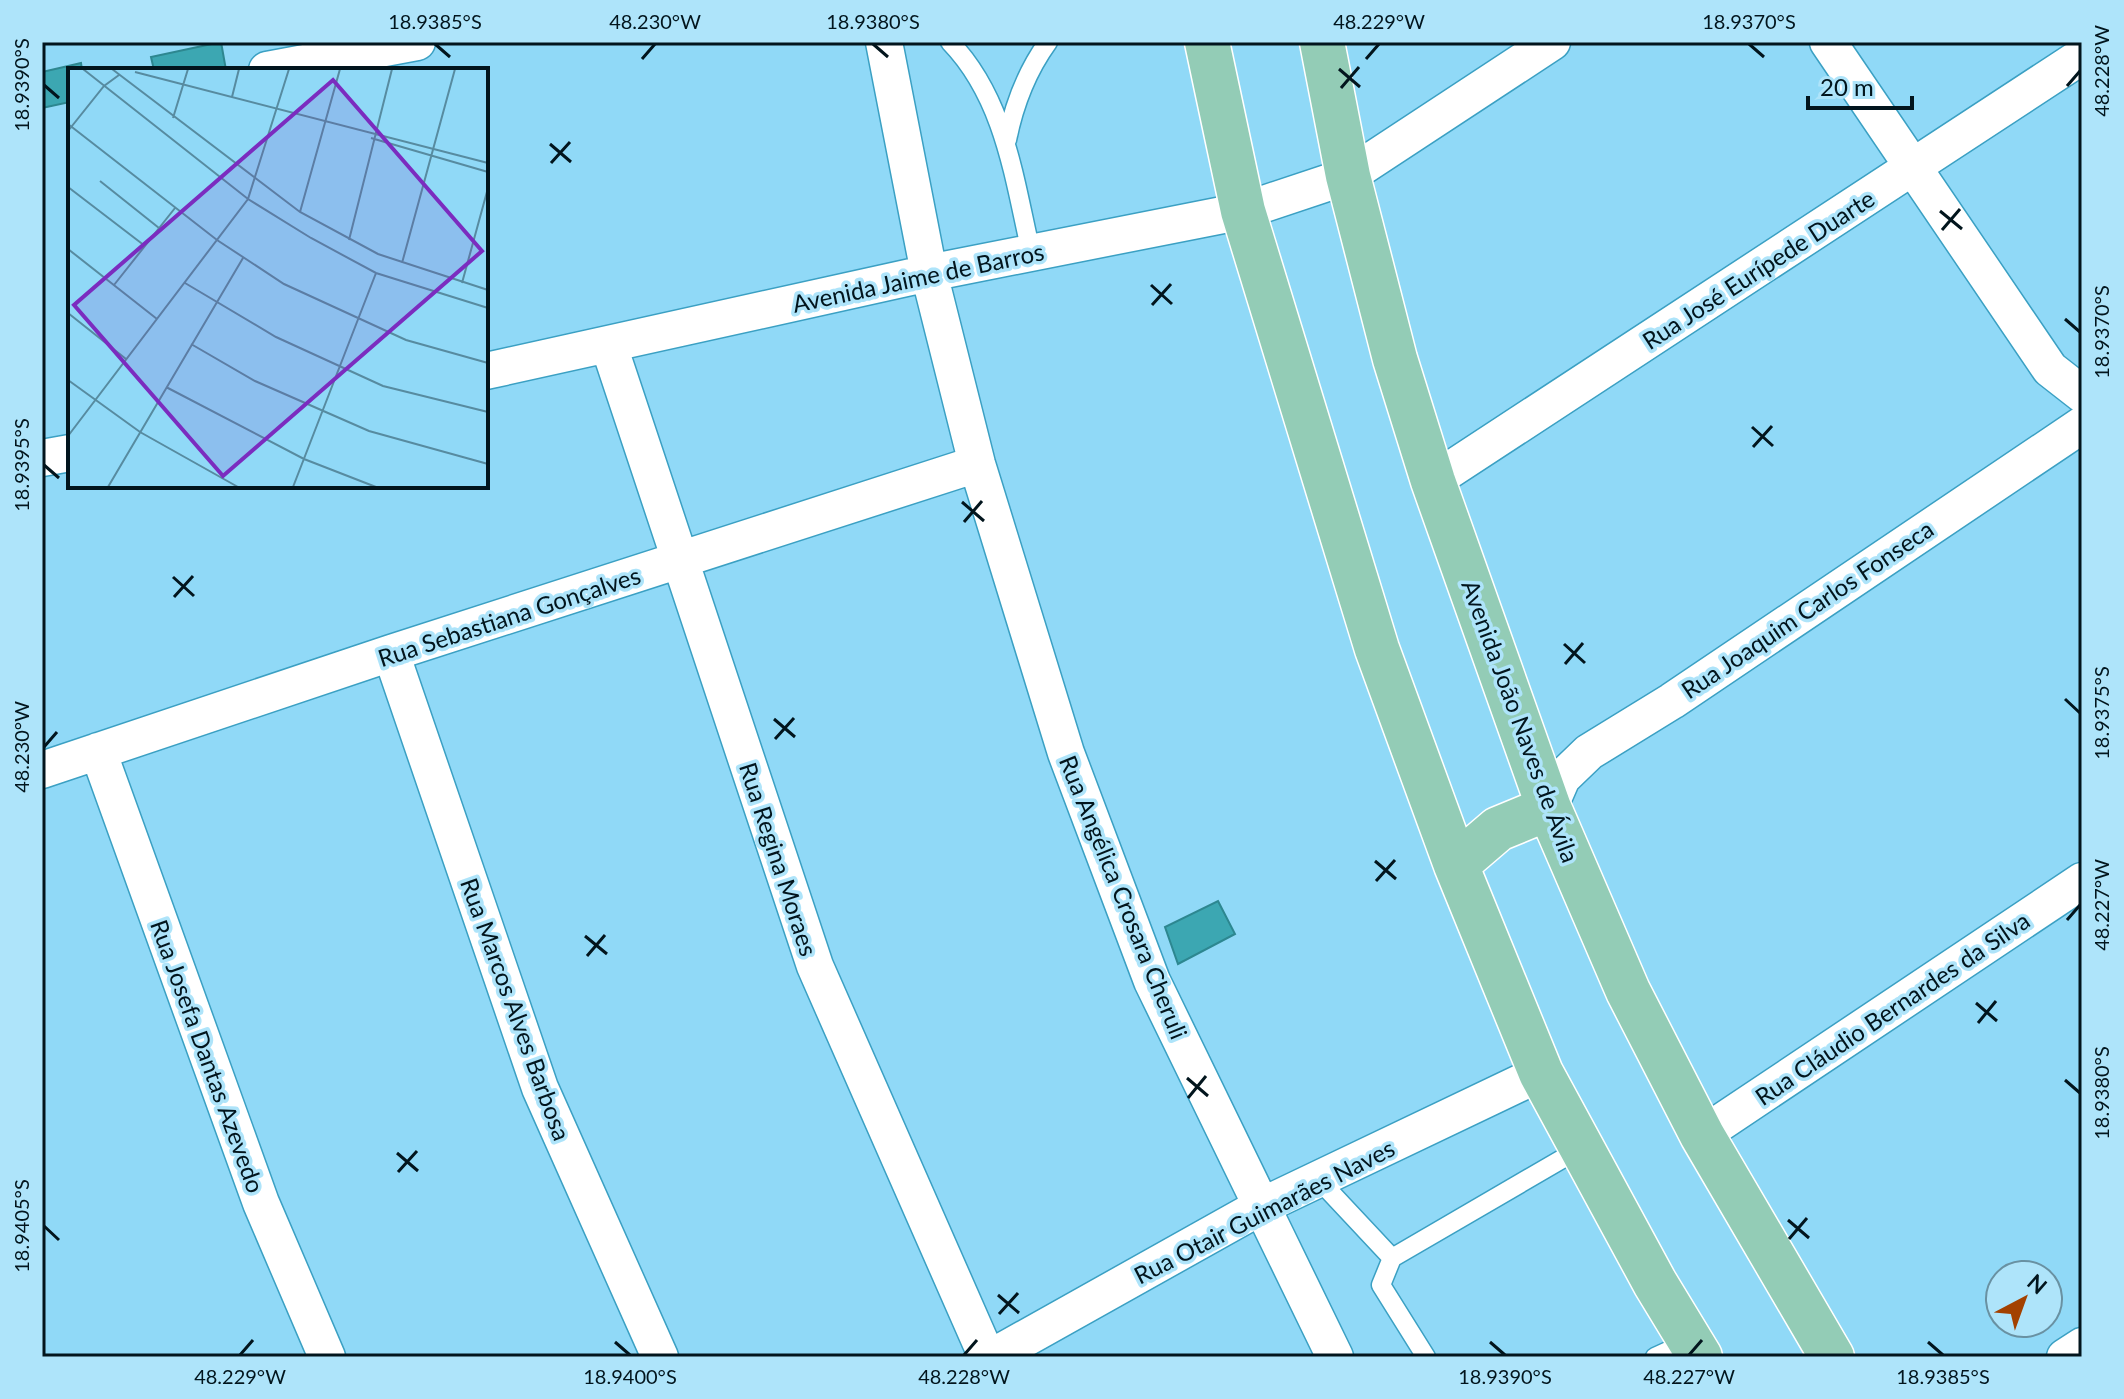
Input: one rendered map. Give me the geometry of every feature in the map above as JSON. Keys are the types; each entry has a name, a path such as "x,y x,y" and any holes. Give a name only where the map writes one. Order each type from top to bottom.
{"main road":[{"path":"1207,42 1243,211 1377,649 1456,865 1541,1073 1682,1352"},
{"name":"Avenida João Naves de Ávila","path":"1322,42 1348,176 1395,359 1433,481 1549,808 1628,991 1702,1135 1832,1357"},
{"path":"1456,865 1498,829 1549,808"}],"street":[{"path":"262,42 267,68"},
{"path":"278,68 417,42"},
{"name":"Rua Angélica Crosara Cheruli","path":"884,42 929,273 977,464 1066,753 1152,981 1335,1357"},
{"name":"Avenida Jaime de Barros","path":"488,371 929,273 1243,211 1348,176 1552,42"},
{"path":"1828,42 1911,170 2050,369 2077,439"},
{"name":"Rua José Eurípede Duarte","path":"1433,481 2082,56"},
{"name":"Rua Regina Moraes","path":"609,346 815,966 990,1357"},
{"path":"2050,369 2082,394"},
{"name":"Rua Joaquim Carlos Fonseca","path":"1549,808 1562,778 1589,752 2077,439"},
{"path":"42,458 68,453"},
{"name":"Rua Sebastiana Gonçalves","path":"42,770 391,653 977,464"},
{"name":"Rua Marcos Alves Barbosa","path":"391,653 540,1088 660,1357"},
{"name":"Rua Josefa Dantas Azevedo","path":"98,751 261,1203 327,1357"},
{"name":"Rua Cláudio Bernardes da Silva","path":"1702,1135 2082,881"},
{"name":"Rua Otair Guimarães Naves","path":"990,1357 1260,1207 1541,1073"},
{"path":"2065,1357 2082,1346"}],"lane":[{"path":"950,42 989,99 1006,143 1031,252"},
{"path":"1006,143 1012,114 1026,79 1048,42"},
{"path":"1426,1357 1381,1285 1392,1258 1581,1148"},
{"path":"1318,1179 1392,1258"}],"building":[{"path":"221,42 226,68 154,68 151,57"},
{"path":"81,63 82,68 68,68 68,102 42,108 42,72"},
{"path":"1218,901 1235,934 1178,964 1165,927"}]}
